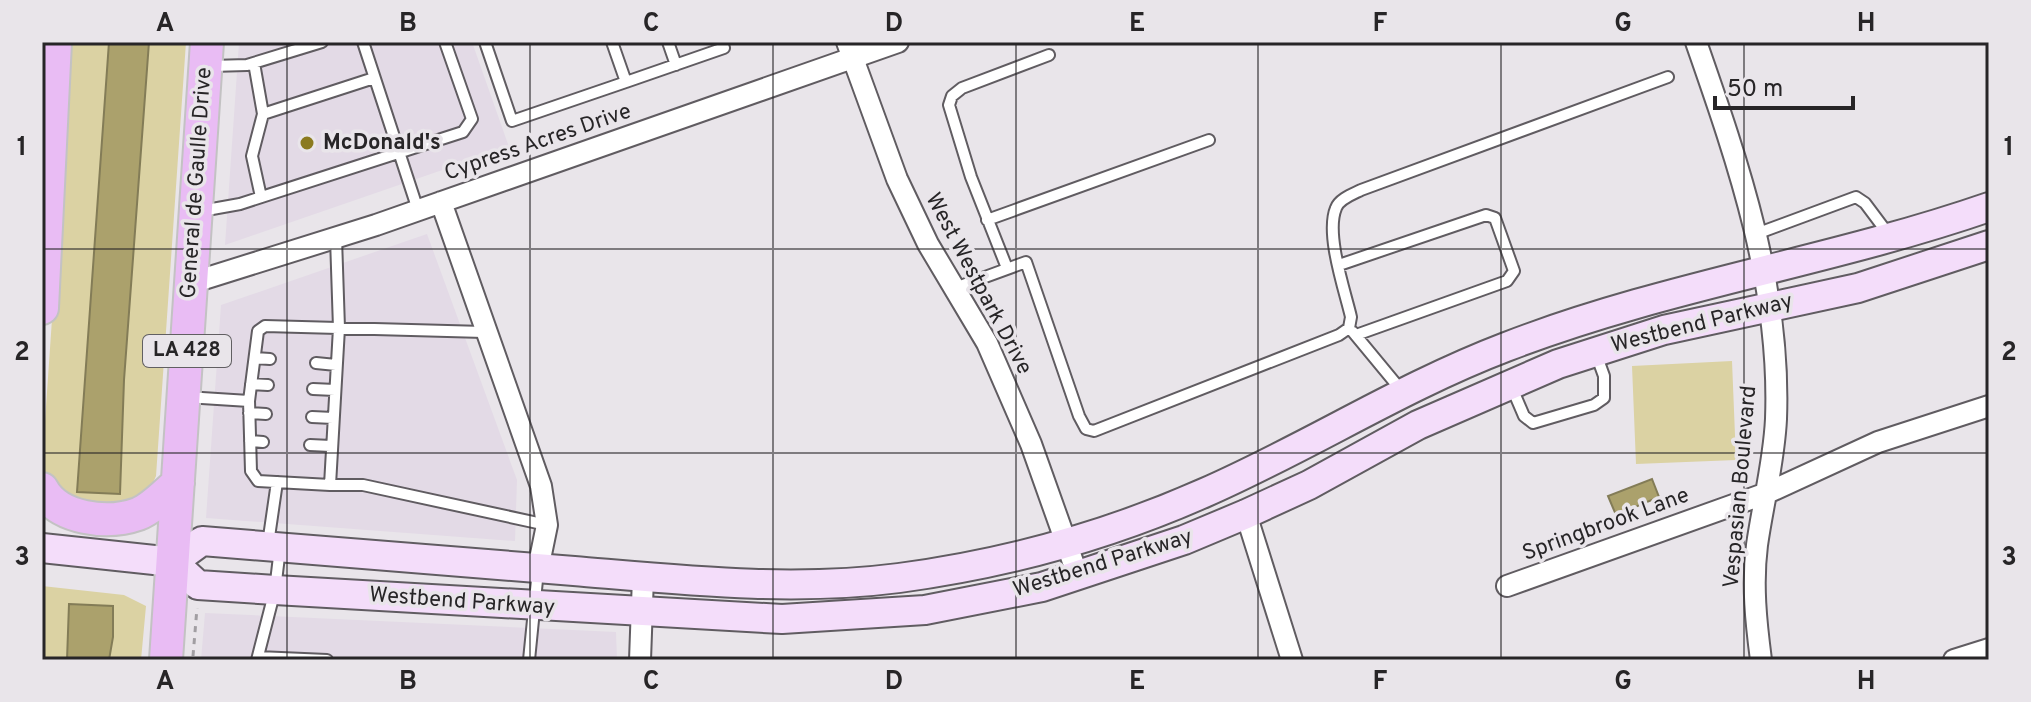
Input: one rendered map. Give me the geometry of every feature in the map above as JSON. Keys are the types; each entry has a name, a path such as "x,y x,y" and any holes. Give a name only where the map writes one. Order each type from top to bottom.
{"main road":[{"path":"42,308 50,44"},
{"name":"General de Gaulle Drive","path":"166,660 206,54"},
{"path":"42,489 55,508 74,516 124,516 149,507 178,483"}],"street":[{"name":"Cypress Acres Drive","path":"191,283 441,202 850,51 898,42"},
{"name":"Vespasian Boulevard","path":"1696,42 1740,169 1770,306 1776,421 1757,548 1754,603 1761,660"},
{"name":"West Westpark Drive","path":"850,51 897,179 928,244 993,357 1031,444 1078,576"},
{"path":"441,202 484,332 541,486 547,525 538,569"},
{"name":"Westbend Parkway","path":"1989,207 1892,240 1659,295 1576,320 1403,391 1205,493 1068,543 1012,558 896,578 743,585 202,541 173,562 198,585 533,607 844,618 925,610 1078,576 1246,514 1309,485 1418,425 1510,384 1595,352 1664,330 1858,288 1989,245"},
{"path":"1403,391 1418,425"},
{"name":"Springbrook Lane","path":"1507,586 1767,493 1878,442 1989,406"},
{"path":"1246,514 1292,660"},
{"path":"42,548 173,562"},
{"path":"640,660 643,577"},
{"path":"1954,660 1989,649"}],"lane":[{"path":"206,54 254,63 322,42"},
{"path":"363,42 418,210"},
{"path":"195,212 261,197 463,132 472,119 445,42"},
{"path":"485,42 512,121 724,48 722,42"},
{"path":"612,42 626,82"},
{"path":"668,42 676,65"},
{"path":"1007,268 952,122 949,105 952,96 962,88 1049,55"},
{"path":"254,63 263,114 252,156 261,197"},
{"path":"1403,391 1353,332 1333,230 1336,207 1343,199 1361,190 1668,77"},
{"path":"263,114 374,78"},
{"path":"987,220 1209,140"},
{"path":"1756,234 1856,197 1865,203 1892,240"},
{"path":"955,288 1026,262 1079,416 1086,429 1094,431 1339,335 1507,281 1514,271 1495,218 1486,215 1339,265"},
{"path":"330,485 339,328 336,238"},
{"path":"484,332 265,326 258,331 251,384 251,471 258,481 363,485 547,525"},
{"path":"1510,384 1524,416 1533,423 1594,405 1604,398 1606,387 1595,352"},
{"path":"255,358 270,359"},
{"path":"316,363 336,365"},
{"path":"251,384 268,385"},
{"path":"313,389 335,390"},
{"path":"184,397 249,407 266,414"},
{"path":"312,417 333,418"},
{"path":"250,441 263,442"},
{"path":"310,445 331,446"},
{"path":"277,482 275,590 258,658 327,660"},
{"path":"529,660 538,569"}],"path":[{"path":"193,660 197,606"}],"shaded area":[{"path":"71,42 109,42 77,492 120,494 124,380 149,42 186,42 156,476 146,498 124,507 68,504 51,489 42,465"},
{"path":"109,42 149,42 124,380 120,494 77,492"},
{"path":"472,42 509,147 225,245 239,43"},
{"path":"427,234 517,480 515,541 206,518 221,305"},
{"path":"1732,361 1736,460 1636,464 1632,366"},
{"path":"1652,479 1659,497 1616,515 1608,496"},
{"path":"42,586 124,595 146,606 141,660 42,660"},
{"path":"69,604 113,606 109,660 67,660"},
{"path":"205,613 616,632 617,660 201,660"}],"place":[{"name":"McDonald's","path":"307,143"}]}
